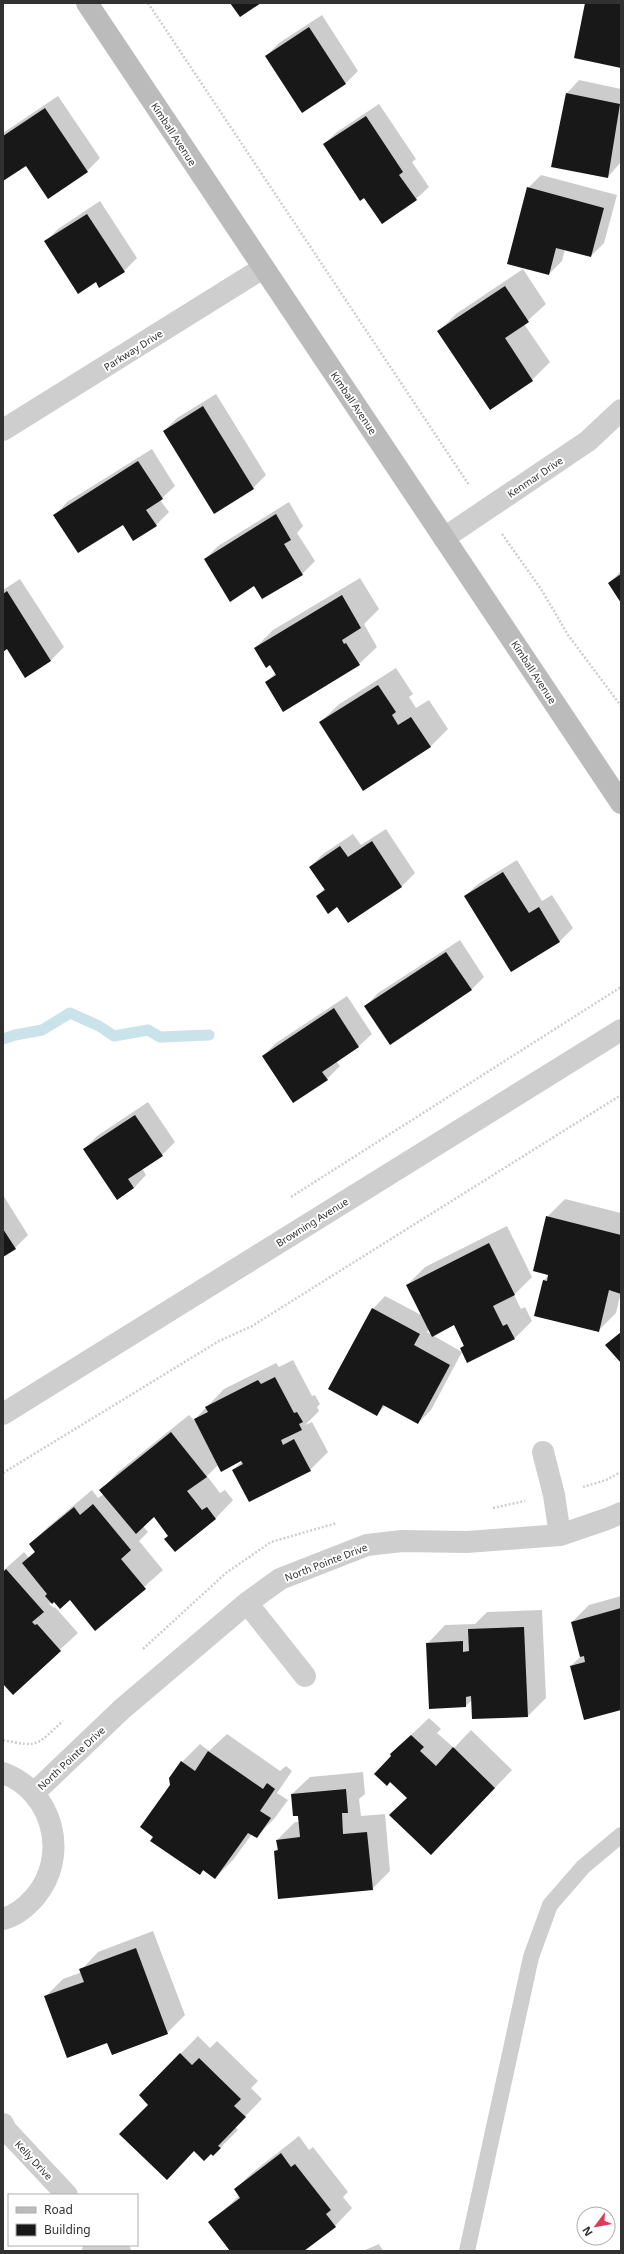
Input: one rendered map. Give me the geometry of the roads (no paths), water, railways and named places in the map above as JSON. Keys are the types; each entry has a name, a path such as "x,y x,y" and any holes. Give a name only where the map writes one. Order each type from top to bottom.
{"main road":[{"name":"Kimball Avenue","path":"87,3 621,803"}],"street":[{"name":"Parkway Drive","path":"3,430 263,268"},
{"name":"Kenmar Drive","path":"444,538 588,441 621,410"},
{"name":"Browning Avenue","path":"3,1414 621,1030"},
{"path":"543,1452 554,1495 560,1535"},
{"name":"North Pointe Drive","path":"34,1793 122,1709 248,1603 280,1579 367,1545 402,1541 467,1542 560,1535 607,1520 621,1513"},
{"path":"248,1603 305,1676"},
{"path":"3,1773 14,1777 34,1793 48,1814 55,1838 53,1863 43,1887 27,1906 3,1919"},
{"name":"Kelly Drive","path":"3,2124 6,2130 66,2194"}],"lane":[{"path":"467,2251 531,1957 550,1906 583,1867 621,1835"}],"waterway":[{"path":"3,1039 42,1030 70,1013 99,1026 114,1036 148,1030 160,1037 209,1035"}]}
